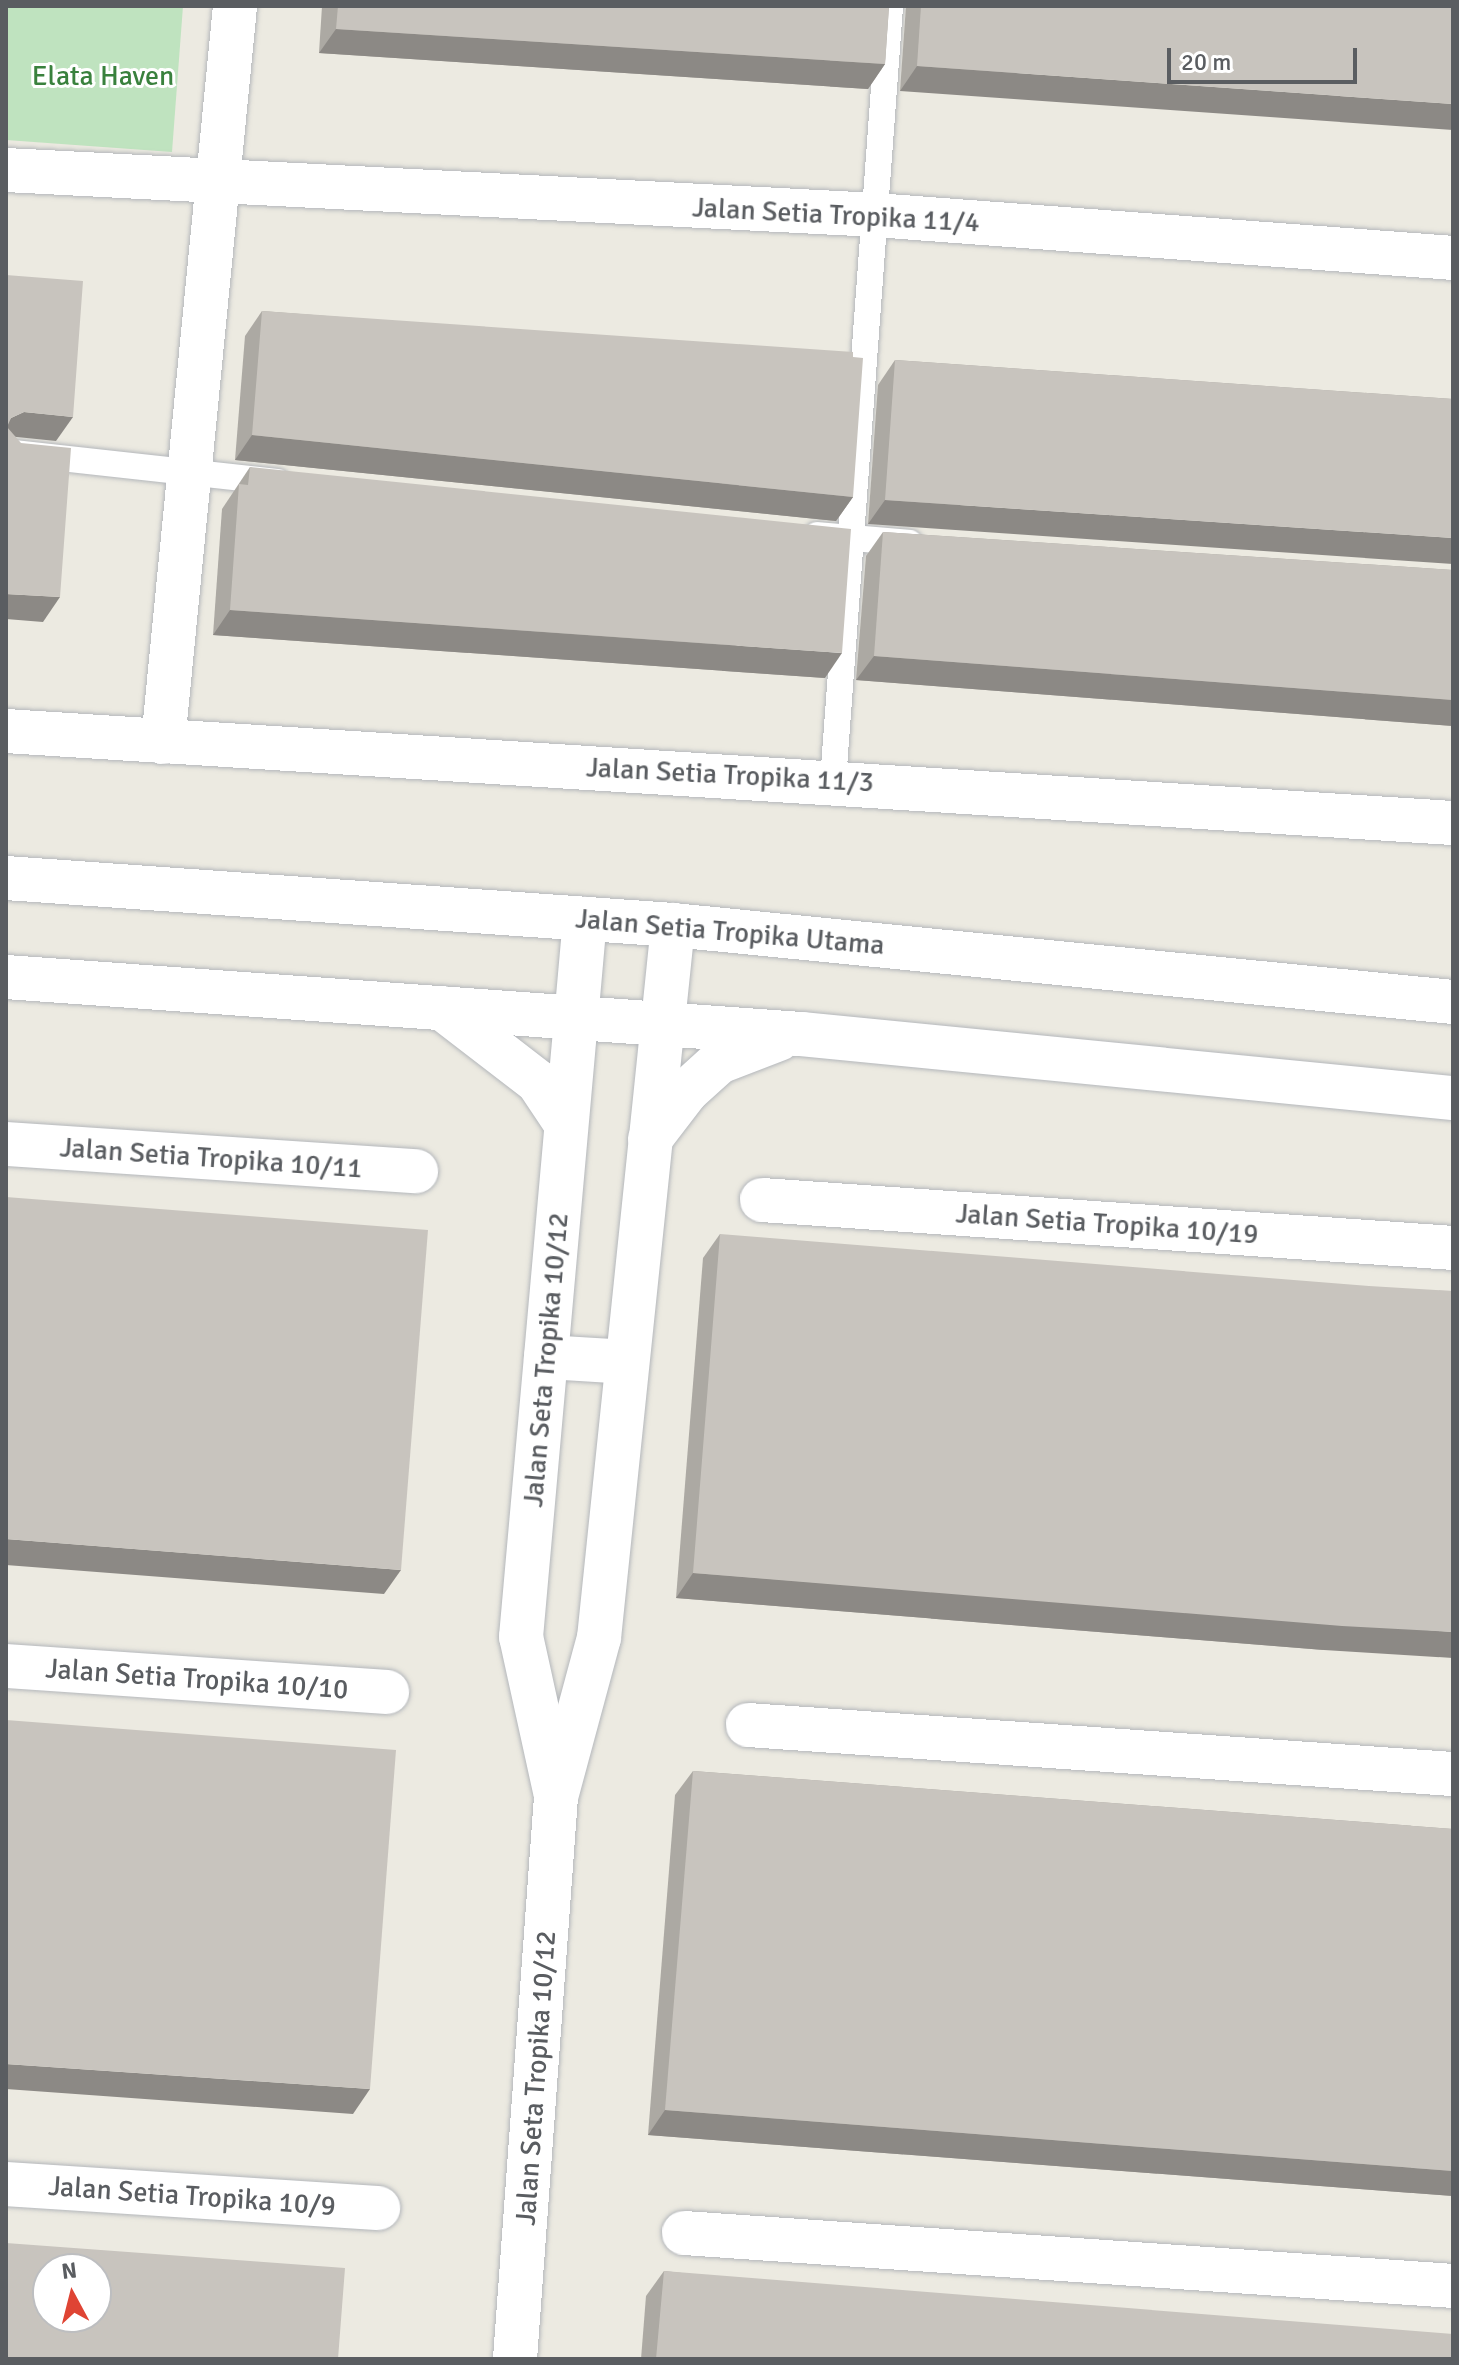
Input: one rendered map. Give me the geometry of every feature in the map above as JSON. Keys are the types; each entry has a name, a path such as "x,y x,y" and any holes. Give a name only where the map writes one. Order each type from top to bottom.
{"street":[{"path":"163,742 235,6"},
{"name":"Jalan Setia Tropika 11/4","path":"6,170 218,185 875,215 1453,258"},
{"name":"Jalan Setia Tropika 11/3","path":"6,731 833,781 1453,823"},
{"name":"Jalan Setia Tropika Utama","path":"6,878 673,925 1453,1002"},
{"name":"Jalan Seta Tropika 10/12","path":"556,1797 521,1637 585,919"},
{"name":"Jalan Seta Tropika 10/12","path":"515,2359 556,1797 599,1638 673,925"},
{"path":"6,977 801,1034 1453,1098"},
{"path":"442,1008 538,1082 566,1124"},
{"path":"650,1139 687,1091 719,1062 801,1034"},
{"name":"Jalan Setia Tropika 10/11","path":"6,1144 416,1171"},
{"name":"Jalan Setia Tropika 10/19","path":"762,1200 1453,1248"},
{"path":"546,1357 627,1362"},
{"name":"Jalan Setia Tropika 10/10","path":"6,1666 387,1692"},
{"path":"748,1725 1453,1774"},
{"name":"Jalan Setia Tropika 10/9","path":"6,2184 378,2208"},
{"path":"684,2233 1453,2286"}],"lane":[{"path":"833,781 890,6"},
{"path":"6,452 298,484"},
{"path":"788,532 930,544"}],"green space":[{"name":"Elata Haven","path":"6,6 183,6 172,152 6,140"}],"building":[{"path":"338,6 889,6 885,64 336,29"},
{"path":"921,6 1453,6 1453,104 917,66"},
{"path":"6,275 83,281 73,417 24,412 11,418 7,427 21,443 71,448 60,597 6,594"},
{"path":"262,311 853,352 853,357 863,358 853,497 252,435"},
{"path":"895,360 1453,399 1453,538 885,500"},
{"path":"250,467 851,529 842,653 230,610 239,484 248,485"},
{"path":"883,532 1453,570 1453,700 874,656"},
{"path":"6,1197 428,1230 401,1570 6,1539"},
{"path":"720,1234 1453,1291 1453,1632 1342,1626 693,1573"},
{"path":"6,1720 396,1750 370,2089 6,2064"},
{"path":"693,1771 1453,1829 1453,2171 665,2110"},
{"path":"6,2243 345,2268 338,2359 6,2359"},
{"path":"664,2271 1453,2334 1453,2359 656,2359"}]}
